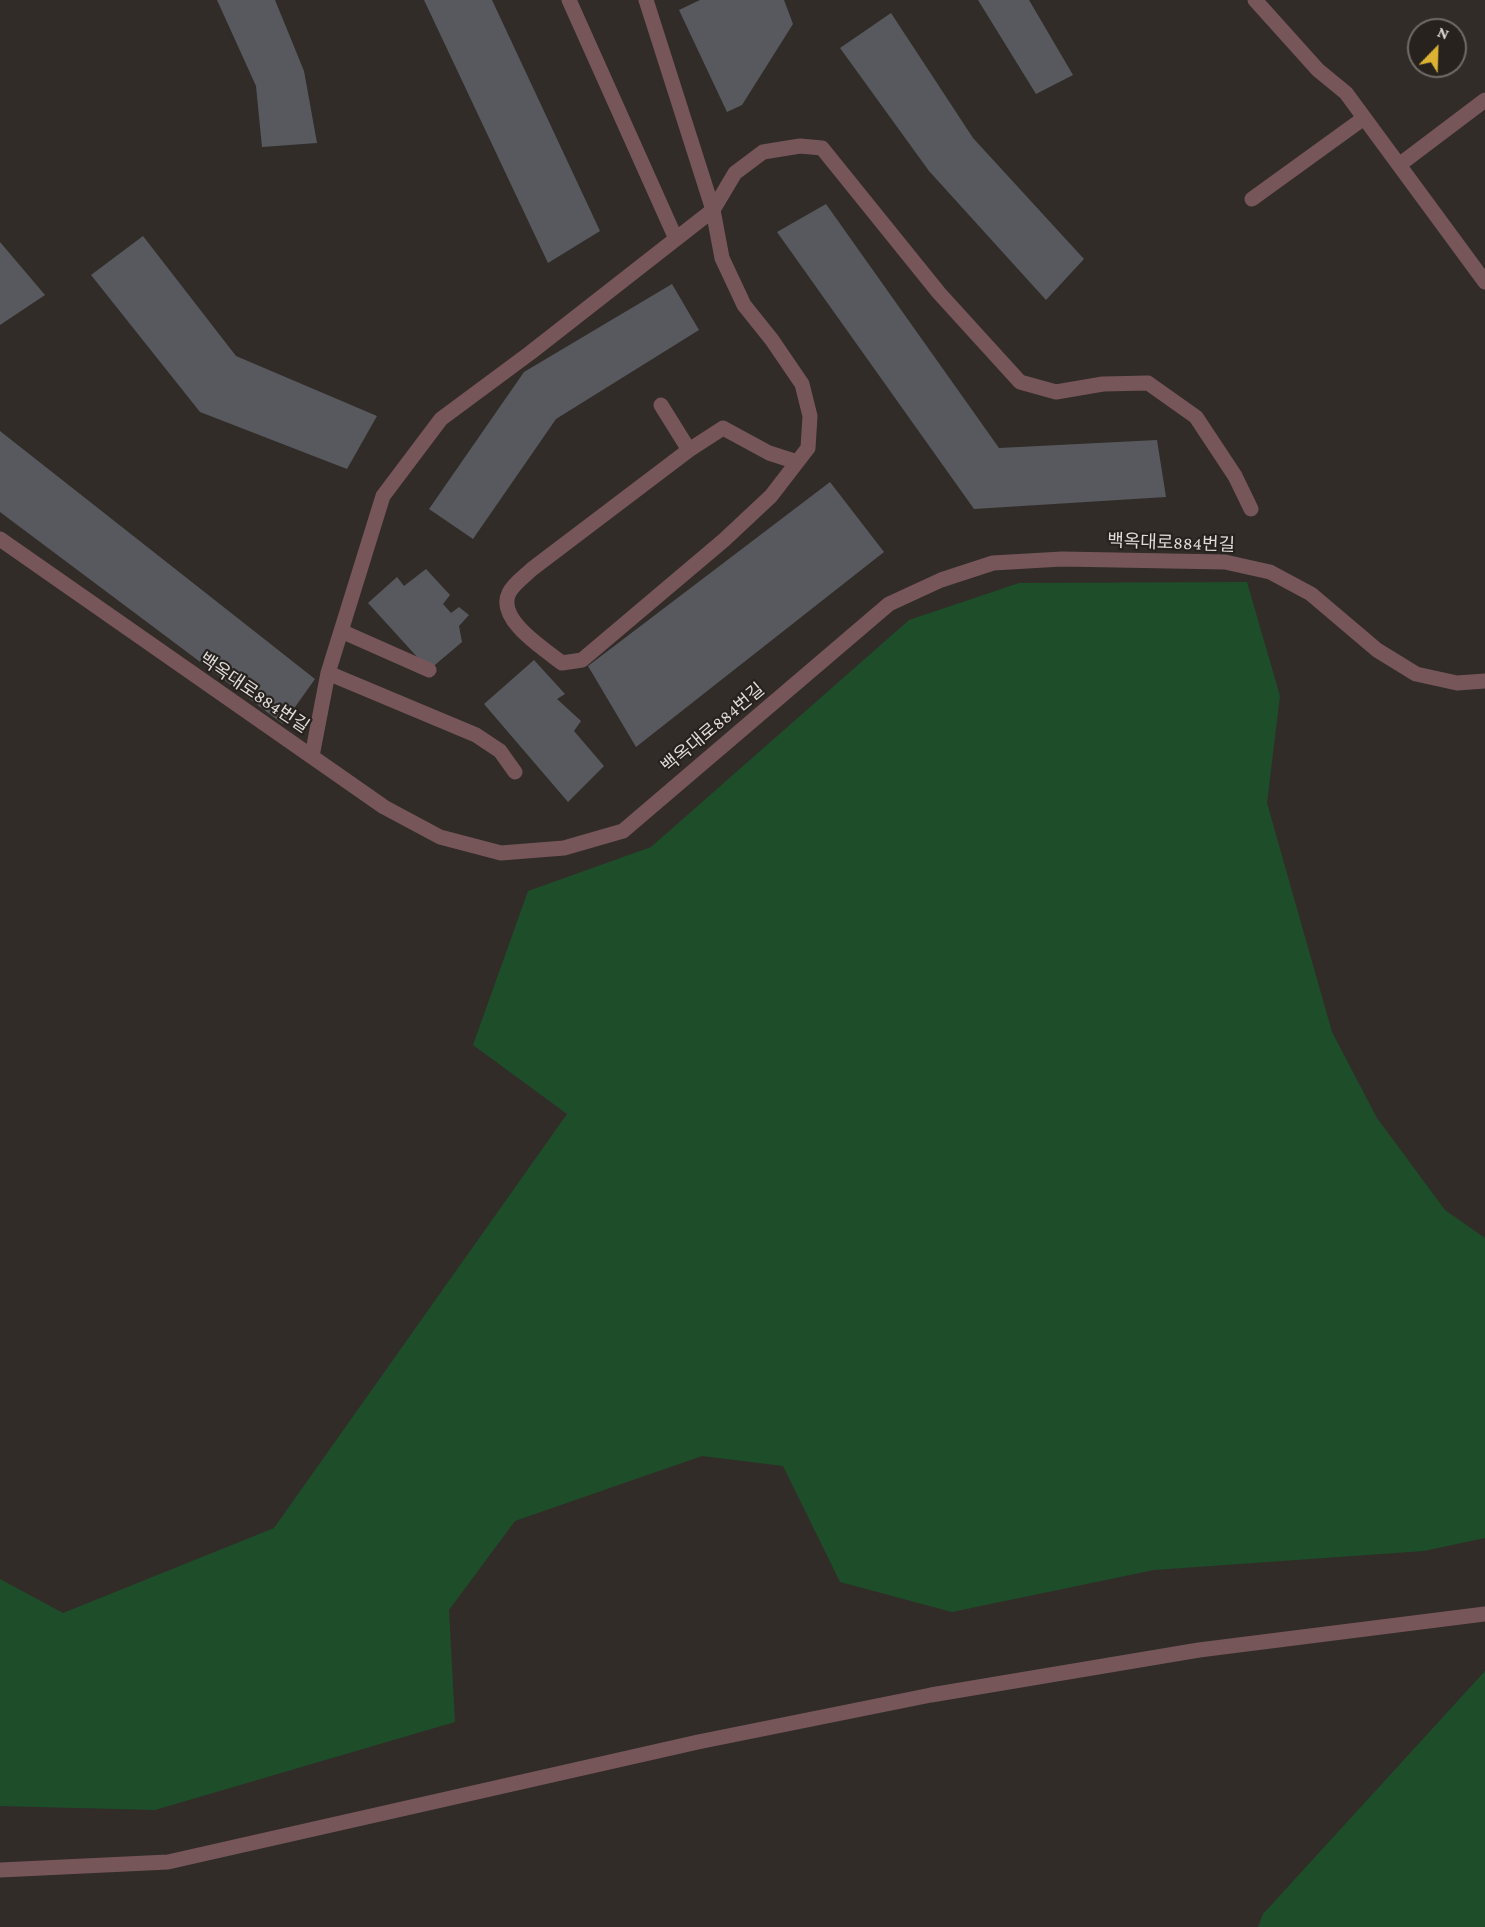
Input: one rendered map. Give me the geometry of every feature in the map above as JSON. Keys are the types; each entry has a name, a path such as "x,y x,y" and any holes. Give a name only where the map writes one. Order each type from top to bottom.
{"street":[{"path":"568,0 676,238"},
{"path":"646,0 713,210 722,258 744,305 772,340 802,384 810,416 808,448 771,496 724,540 582,660 562,663 512,620 506,604 510,591 532,569 689,450 723,428 769,453 797,462"},
{"path":"1254,0 1318,70 1346,93 1485,282"},
{"path":"1399,165 1485,100"},
{"path":"1252,200 1364,118"},
{"path":"312,756 328,673 383,496 441,419 530,353 713,210 735,173 764,152 800,146 822,148 939,293 1020,382 1056,392 1103,384 1148,383 1196,417 1235,477 1251,510"},
{"path":"661,405 689,450"},
{"name":"백옥대로884번길","path":"0,539 384,807 440,837 501,853 564,848 623,831 889,604 941,580 993,563 1062,559 1225,562 1270,572 1311,594 1377,650 1416,674 1457,683 1485,681"},
{"path":"341,631 429,670"},
{"path":"328,673 476,735 500,751 515,772"},
{"path":"0,1870 168,1862 698,1742 931,1695 1199,1650 1485,1614"}],"green space":[{"path":"1247,582 1280,696 1267,803 1332,1032 1377,1118 1445,1210 1485,1238 1485,1538 1424,1551 1154,1570 952,1612 840,1582 783,1466 702,1456 515,1521 449,1610 455,1722 155,1810 0,1806 0,1579 63,1613 274,1528 567,1114 473,1045 528,891 651,847 909,620 1019,583"},
{"path":"1485,1671 1485,1927 1258,1927 1263,1914"}],"building":[{"path":"217,0 275,0 304,71 317,143 262,147 256,86"},
{"path":"424,0 492,0 600,231 548,263"},
{"path":"700,0 784,0 793,24 742,105 727,112 679,10"},
{"path":"978,0 1029,0 1073,75 1036,94"},
{"path":"891,13 973,138 1084,259 1046,300 929,171 840,48"},
{"path":"826,204 999,448 1157,440 1166,497 974,509 777,232"},
{"path":"143,236 236,356 377,416 347,469 200,412 91,275"},
{"path":"0,242 45,295 0,325"},
{"path":"672,284 699,330 556,419 473,539 429,509 524,372"},
{"path":"0,431 315,679 283,724 0,512"},
{"path":"830,482 884,552 636,747 588,666"},
{"path":"426,569 450,595 443,604 451,613 459,607 469,615 459,626 462,642 429,670 368,603 397,577 404,586"},
{"path":"534,660 565,694 557,699 581,721 574,731 604,766 568,802 484,704"}]}
